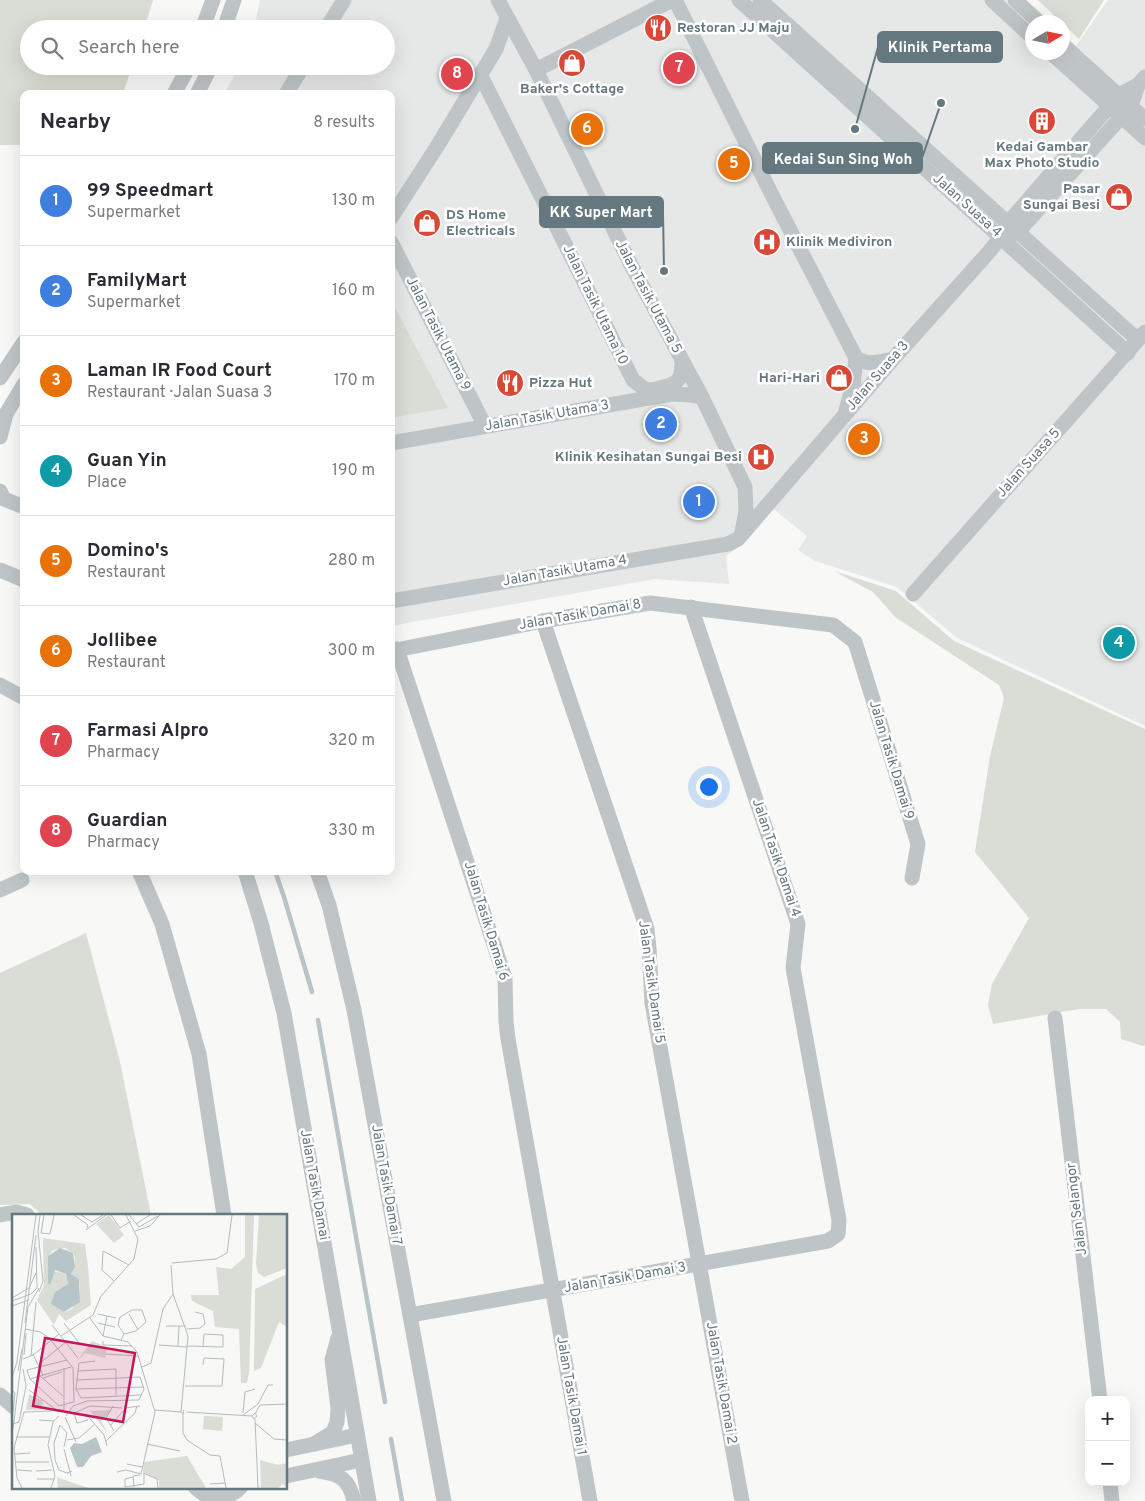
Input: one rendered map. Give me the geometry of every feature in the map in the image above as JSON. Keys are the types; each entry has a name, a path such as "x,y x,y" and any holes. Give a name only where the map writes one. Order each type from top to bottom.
{"street":[{"path":"205,20 213,0"},
{"path":"227,20 234,0"},
{"path":"332,20 344,0"},
{"name":"Jalan Tasik Utama 5","path":"498,0 536,70 631,265 702,397 745,487 746,511 739,538"},
{"path":"536,70 674,0 856,358 870,364 893,359"},
{"name":"Jalan Suasa 4","path":"739,0 1128,353"},
{"name":"Jalan Suasa 4","path":"760,0 1013,228 1141,336"},
{"path":"992,0 1025,30"},
{"path":"1015,0 1031,15"},
{"path":"395,212 496,49 507,18"},
{"path":"496,49 523,49"},
{"path":"1070,53 1126,111 1145,138"},
{"path":"1061,60 1115,101"},
{"name":"Jalan Tasik Utama 10","path":"480,74 630,375 646,390 673,385 678,381 682,373 682,361"},
{"path":"176,90 184,75"},
{"path":"199,90 206,75"},
{"path":"288,90 298,75"},
{"name":"Jalan Suasa 3","path":"1013,228 1115,101 1141,81"},
{"name":"Jalan Suasa 3","path":"739,538 844,415 1001,238 1013,228 1126,111 1141,81"},
{"path":"1126,111 1145,119"},
{"name":"Jalan Tasik Utama 9","path":"395,250 485,426"},
{"name":"Jalan Suasa 5","path":"913,594 1128,353 1141,336"},
{"path":"20,348 4,372 20,375"},
{"path":"844,415 853,386 856,358"},
{"name":"Jalan Tasik Utama 10","path":"609,405 624,393 630,375"},
{"path":"0,437 3,418 20,390"},
{"name":"Jalan Tasik Utama 3","path":"395,441 672,394 702,397"},
{"path":"745,487 761,494 776,493"},
{"path":"0,491 4,499 20,505"},
{"name":"Jalan Tasik Utama 4","path":"395,600 728,544 739,538"},
{"path":"0,570 20,578"},
{"name":"Jalan Tasik Damai 8","path":"395,650 543,621 650,603 833,625 855,642"},
{"name":"Jalan Tasik Damai 4","path":"691,607 798,924 793,968 839,1220 838,1234"},
{"name":"Jalan Tasik Damai 5","path":"543,621 647,928 652,1003 700,1265"},
{"name":"Jalan Tasik Damai 9","path":"855,642 918,844 912,878"},
{"name":"Jalan Tasik Damai 6","path":"395,653 505,978 508,1039 552,1291"},
{"path":"0,685 20,696"},
{"path":"141,875 162,924 199,1054 224,1214"},
{"name":"Jalan Tasik Damai","path":"246,875 261,923 284,1013 369,1501"},
{"name":"Jalan Tasik Damai 7","path":"318,875 328,905 354,1010 444,1501"},
{"path":"0,890 22,880"},
{"name":"Jalan Selangor","path":"1055,1018 1100,1396"},
{"path":"0,1215 16,1212 23,1214"},
{"name":"Jalan Tasik Damai 3","path":"410,1315 828,1241 838,1234"},
{"name":"Jalan Tasik Damai 2","path":"700,1265 742,1501"},
{"name":"Jalan Tasik Damai 1","path":"552,1291 590,1501"},
{"path":"314,1444 333,1432 337,1422 338,1408 332,1360 339,1334"},
{"path":"0,1395 12,1404"},
{"path":"288,1450 357,1435"},
{"path":"288,1476 362,1460"},
{"path":"314,1470 334,1473 341,1478 348,1485 354,1501"},
{"path":"1110,1486 1112,1501"},
{"path":"197,1488 207,1497 214,1500 223,1500 234,1495"}],"shaded area":[{"path":"0,0 153,0 147,20 20,20 20,75 129,75 124,90 20,90 20,145 0,145"},
{"path":"260,0 1026,0 1042,15 1025,15 1025,60 1070,60 1070,40 1076,46 1108,0 1145,0 1145,726 957,638 897,587 815,561 798,550 807,536 772,508 739,547 726,556 729,584 655,579 395,625 395,90 226,90 235,75 395,75 395,20 256,20"},
{"path":"1038,0 1104,0 1079,39 1070,30 1070,15 1054,15"},
{"path":"395,308 448,408 395,417"},
{"path":"834,571 896,591 954,641 1145,729 1145,1045 1121,1039 1120,1022 1106,1009 1079,1009 993,1024 988,1005 992,984 1029,918 975,852 990,756 1004,698 999,685 895,617 873,592"},
{"path":"86,933 120,1062 151,1214 41,1214 30,1204 0,1205 0,973"}],"waterway":[{"path":"276,875 312,992"},
{"path":"318,1020 385,1402"},
{"path":"391,1439 402,1501"}],"place":[{"name":"Restoran JJ Maju","path":"658,28"},
{"name":"Baker's Cottage","path":"572,63"},
{"name":"Farmasi Alpro","path":"679,68"},
{"name":"Guardian","path":"457,74"},
{"name":"Kedai Sun Sing Woh","path":"941,103"},
{"name":"Kedai Gambar Max Photo Studio","path":"1042,121"},
{"name":"Jollibee","path":"587,129"},
{"name":"Klinik Pertama","path":"855,129"},
{"name":"Domino's","path":"734,164"},
{"name":"Pasar Sungai Besi","path":"1119,197"},
{"name":"DS Home Electricals","path":"427,223"},
{"name":"Klinik Mediviron","path":"767,242"},
{"name":"KK Super Mart","path":"664,271"},
{"name":"Hari-Hari","path":"839,378"},
{"name":"Pizza Hut","path":"510,383"},
{"name":"FamilyMart","path":"661,424"},
{"name":"Laman IR Food Court","path":"864,439"},
{"name":"Klinik Kesihatan Sungai Besi","path":"761,457"},
{"name":"99 Speedmart","path":"699,502"},
{"name":"Guan Yin","path":"1119,643"}]}
